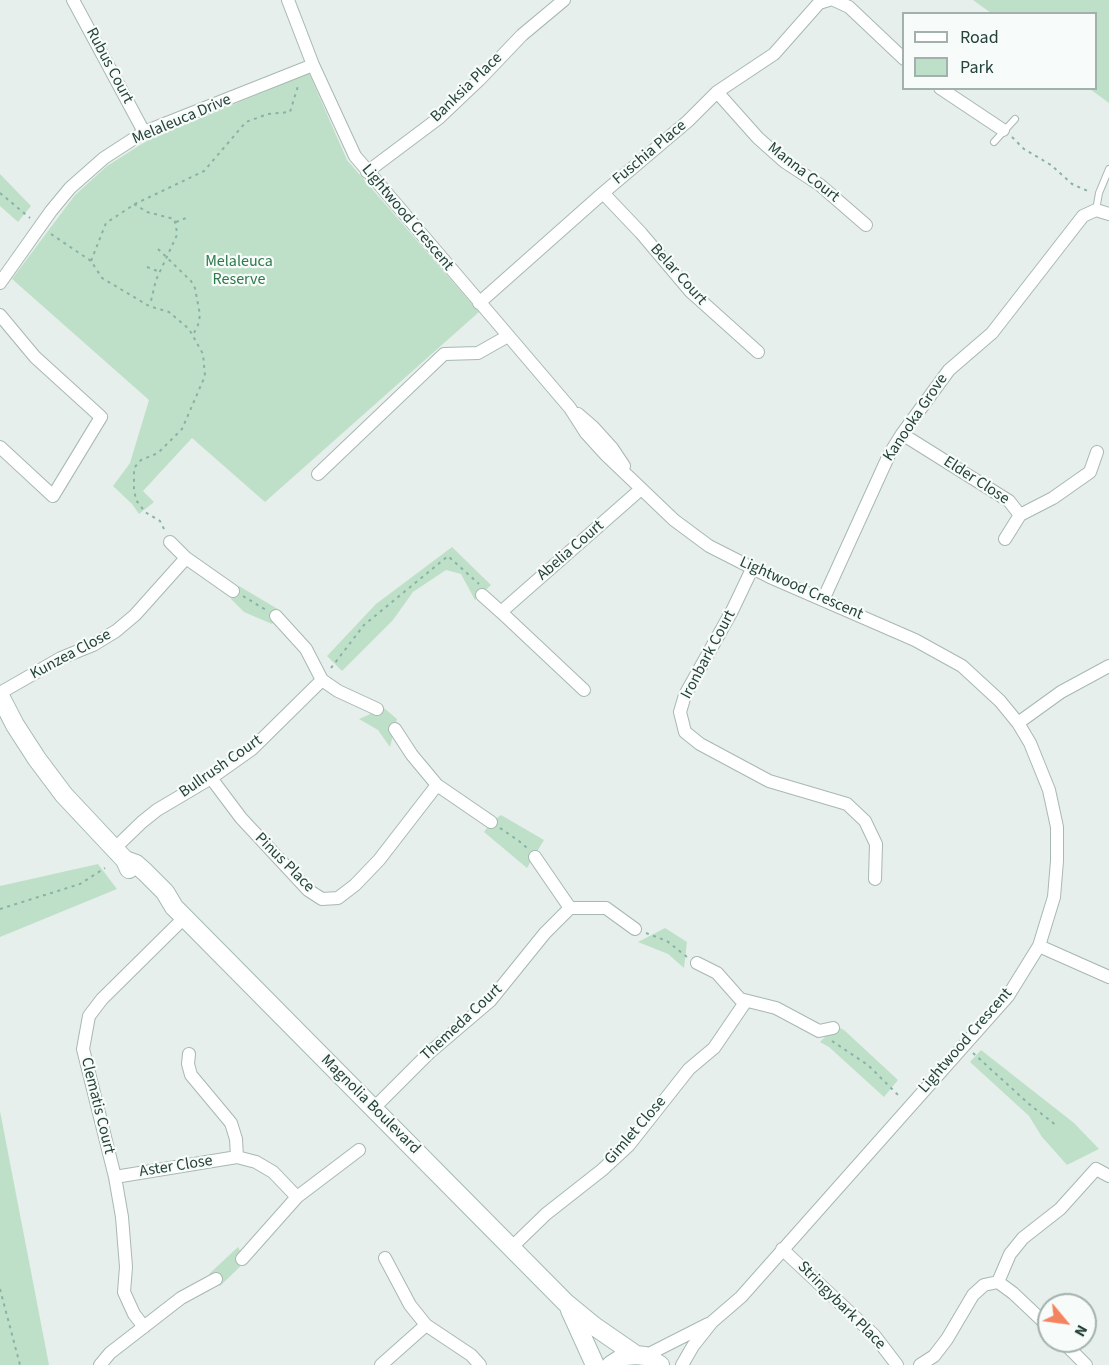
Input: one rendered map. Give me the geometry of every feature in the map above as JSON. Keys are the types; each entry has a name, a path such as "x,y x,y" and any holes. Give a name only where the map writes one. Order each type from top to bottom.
{"street":[{"name":"Rubus Court","path":"73,0 144,132"},
{"name":"Lightwood Crescent","path":"288,0 313,65 355,156 570,408 593,426 612,448 638,486 674,520 709,546 752,569 915,640 962,666 1000,701 1018,723 1030,743 1049,790 1056,827 1057,861 1054,897 1039,946 1008,996 741,1297 712,1322 693,1346 682,1365"},
{"name":"Banksia Place","path":"367,172 439,118 522,35 564,0"},
{"path":"834,0 849,7 902,58"},
{"name":"Fuschia Place","path":"479,303 688,121 717,92 774,54 822,1"},
{"name":"Melaleuca Drive","path":"0,283 70,188 104,158 144,132 313,65"},
{"path":"943,90 1003,130"},
{"name":"Manna Court","path":"717,92 758,138 785,162 820,185 866,225"},
{"name":"Belar Court","path":"603,193 641,233 690,291 758,352"},
{"path":"1096,210 1109,214"},
{"name":"Kanooka Grove","path":"823,600 889,455 902,434 949,370 992,333 1083,216 1096,210"},
{"path":"0,315 35,357 101,417 52,496 0,447"},
{"path":"318,474 444,354 478,353 508,336"},
{"name":"Elder Close","path":"902,434 1009,501 1020,515 1053,498 1090,472 1097,452"},
{"name":"Abelia Court","path":"501,612 638,486"},
{"path":"1005,539 1020,515"},
{"path":"170,542 186,558 233,591"},
{"name":"Kunzea Close","path":"0,695 61,658 93,645 116,632 135,615 186,558"},
{"name":"Ironbark Court","path":"752,569 732,611 685,695 680,712 685,732 700,744 769,781 847,804 865,821 876,844 875,879"},
{"path":"482,595 584,690"},
{"path":"276,616 306,649 322,680 338,691 377,709"},
{"path":"1018,723 1061,693 1109,666"},
{"name":"Bullrush Court","path":"120,854 142,822 252,749 322,680"},
{"name":"Magnolia Boulevard","path":"0,695 15,725 64,795 120,854 146,872 165,892 179,913 566,1303 594,1326 647,1358"},
{"path":"395,729 412,755 437,785 491,822"},
{"name":"Pinus Place","path":"210,778 240,818 308,890 322,899 338,898 355,885 380,860 437,785"},
{"path":"535,857 570,908 606,908 635,929"},
{"name":"Themeda Court","path":"374,1108 429,1053 490,1001 545,933 570,908"},
{"name":"Clematis Court","path":"144,1327 134,1314 124,1292 126,1267 122,1217 115,1177 83,1049 89,1016 179,913"},
{"path":"1039,946 1109,977"},
{"path":"697,963 717,973 740,999 776,1008 819,1031 833,1028"},
{"name":"Gimlet Close","path":"512,1247 546,1214 602,1170 629,1144 689,1069 714,1048 746,1001"},
{"path":"189,1054 188,1064 191,1075 231,1123 236,1139 237,1157"},
{"path":"242,1259 275,1225 297,1197 359,1150"},
{"name":"Aster Close","path":"115,1177 237,1157 256,1162 273,1172 297,1197"},
{"path":"998,1282 1010,1254 1023,1238 1060,1209 1096,1169 1109,1176"},
{"name":"Stringybark Place","path":"782,1249 874,1335 897,1365"},
{"path":"385,1258 410,1305 426,1326 471,1355 480,1365"},
{"path":"100,1365 110,1353 181,1298 216,1279"},
{"path":"920,1365 934,1356 947,1340 973,1295 984,1285 998,1282 1037,1316"},
{"name":"Magnolia Boulevard","path":"566,1303 596,1365"},
{"name":"Lightwood Crescent","path":"647,1358 712,1322"},
{"path":"381,1365 426,1326"},
{"path":"1074,1353 1086,1365"},
{"path":"611,1365 625,1356 647,1358"}],"lane":[{"path":"994,142 1015,119"},
{"path":"1096,210 1098,195 1109,169"}],"path":[{"path":"91,261 106,223 134,204 204,171 246,122 268,114 290,112 300,77"},
{"path":"1003,130 1024,149 1051,165 1072,184 1098,195"},
{"path":"0,193 35,222"},
{"path":"134,204 147,212 172,218 176,222 177,235 160,272 149,306"},
{"path":"176,222 186,218"},
{"path":"44,229 91,261 102,278 149,306 169,312 189,329 203,354 205,376 182,429 158,453 141,460 134,468 136,501 146,512 160,521 170,542"},
{"path":"158,249 191,282 200,307 198,325 193,335"},
{"path":"147,267 160,272"},
{"path":"322,680 364,625 448,556 478,583 482,595"},
{"path":"233,591 276,616"},
{"path":"491,822 519,841 535,857"},
{"path":"0,909 80,884 105,868"},
{"path":"635,929 667,941 679,949 684,956 692,958 697,963"},
{"path":"819,1031 868,1065 899,1096"},
{"path":"965,1044 1029,1104 1057,1126"},
{"path":"0,1289 20,1365"}],"green space":[{"path":"973,0 1109,0 1109,103 1091,90 1097,90 1097,12 990,12"},
{"name":"Melaleuca Reserve","path":"309,73 347,160 479,312 265,502 192,438 143,491 154,502 139,514 113,486 130,463 149,400 12,279 75,195 107,166 148,140"},
{"path":"0,174 31,206 18,222 0,206"},
{"path":"452,547 491,585 475,600 461,574 446,570 413,592 393,620 342,671 327,656 376,604"},
{"path":"239,586 281,611 272,624 244,612 231,599 233,591"},
{"path":"384,708 397,719 390,747 378,730 359,719"},
{"path":"501,815 544,840 527,868 484,832 491,822"},
{"path":"98,864 117,889 0,937 0,886"},
{"path":"665,928 687,942 684,968 668,954 638,942"},
{"path":"836,1026 844,1030 898,1080 884,1097 829,1047 820,1042"},
{"path":"981,1050 1074,1123 1099,1149 1067,1165 1042,1137 1029,1116 970,1062"},
{"path":"0,1111 49,1365 0,1365"},
{"path":"238,1247 246,1261 220,1286 209,1274"}]}
